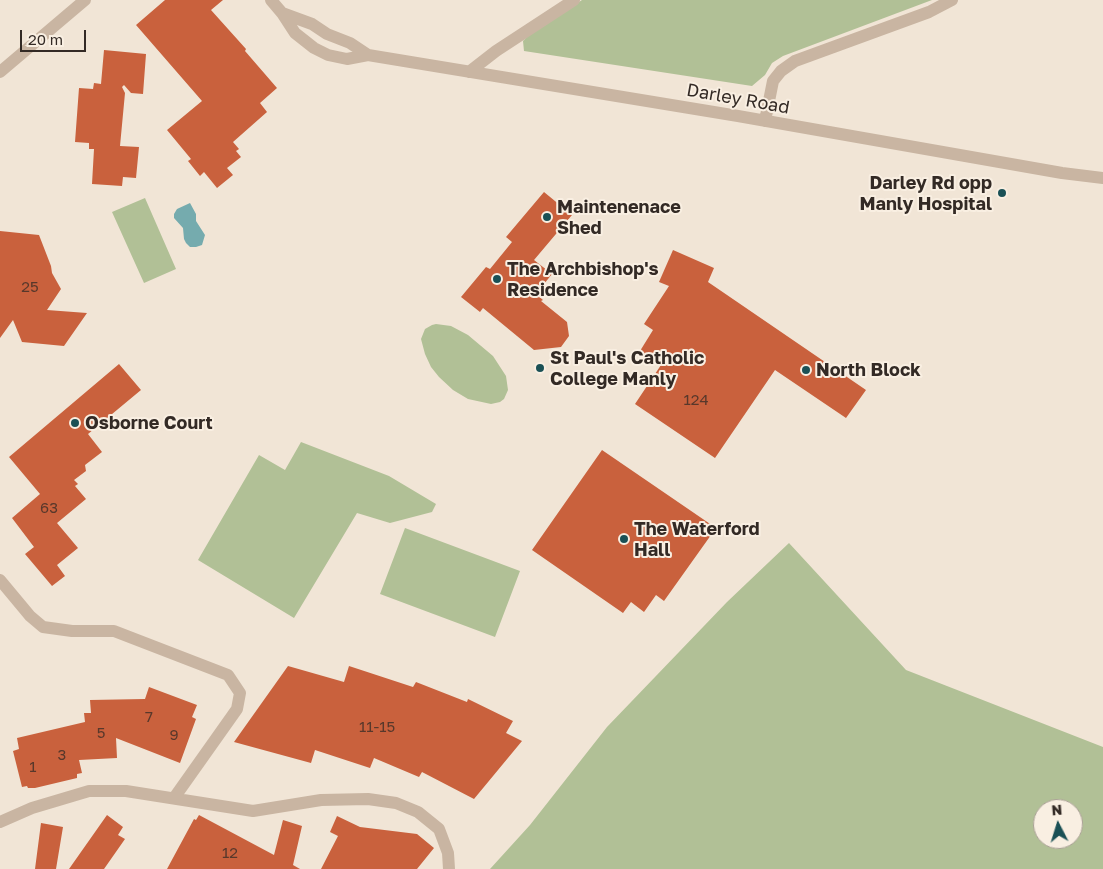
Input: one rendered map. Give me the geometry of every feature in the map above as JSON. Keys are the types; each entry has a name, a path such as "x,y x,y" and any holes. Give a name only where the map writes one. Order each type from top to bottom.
{"street":[{"path":"0,72 85,0"},
{"name":"Darley Road","path":"271,0 295,33 320,52 328,55 347,59 368,55 1062,173 1103,178"},
{"path":"469,72 496,51 574,0"},
{"path":"765,121 773,81 781,71 795,61 929,12 952,0"},
{"name":"Darley Road","path":"282,13 312,24 327,34 350,43 368,55"},
{"path":"0,580 30,616 43,627 72,631 114,631 228,674 240,693 236,709 174,798"},
{"path":"0,822 32,808 89,790 126,791 253,811 321,800 368,799 396,803 418,812 439,829 448,853 449,869"}],"green space":[{"path":"582,0 932,0 783,56 772,63 765,75 752,86 524,51 523,41 531,33"},
{"path":"145,198 176,269 144,283 112,212"},
{"path":"436,324 451,326 468,335 493,356 506,376 508,390 504,399 491,404 468,399 453,390 439,377 431,367 421,339 425,329"},
{"path":"301,442 389,476 436,504 432,512 390,523 357,513 294,618 198,560 259,455 285,470"},
{"path":"405,528 520,571 495,637 380,594"},
{"path":"789,543 906,670 1103,747 1103,869 490,869 530,825 607,727 727,602"}],"water":[{"path":"190,203 196,214 196,221 205,235 202,245 196,247 190,247 186,243 183,228 174,218 177,209"}],"building":[{"path":"165,0 223,0 211,10 246,49 245,51 277,88 260,103 267,112 233,142 239,149 236,151 241,157 227,168 233,175 217,188 204,172 200,176 188,161 191,159 167,130 202,101 136,25"},
{"path":"104,50 146,54 143,94 131,93 124,85 122,87 125,93 120,146 139,147 136,178 123,177 122,186 92,184 94,149 89,149 89,143 75,142 79,88 93,89 94,83 101,84"},
{"name":"The Archbishop's Residence","path":"544,192 572,215 534,260 552,274 536,294 543,300 541,301 567,322 569,336 561,347 534,350 483,308 480,312 461,297 486,267 490,269 512,242 506,237"},
{"path":"0,231 39,235 52,273 61,289 47,310 87,313 64,346 22,342 13,320 0,338"},
{"path":"673,250 714,268 708,282 866,390 846,418 775,370 715,458 635,404 661,365 640,351 653,330 644,324 669,286 659,282"},
{"path":"119,364 141,390 88,434 102,452 85,465 86,471 74,480 78,484 75,486 86,499 57,523 78,548 57,565 65,576 52,586 25,554 34,547 12,518 40,494 9,457"},
{"name":"The Waterford Hall","path":"602,450 716,528 664,601 656,595 644,612 631,602 623,613 532,550"},
{"path":"288,666 344,682 349,666 413,687 416,682 467,702 468,699 513,721 506,733 522,741 474,799 422,772 419,777 374,758 370,768 315,750 311,763 234,742"},
{"path":"149,687 197,705 192,717 196,719 180,763 116,738 117,758 79,760 82,773 77,774 77,778 35,788 22,787 13,751 19,749 17,738 85,722 84,713 91,713 90,700 145,699"},
{"path":"107,815 123,827 118,835 125,839 104,869 69,869"},
{"path":"199,815 274,855 283,820 302,826 293,865 300,869 167,869 194,819 196,820"},
{"path":"337,816 360,827 417,834 434,848 417,869 321,869 338,836 330,832"},
{"path":"41,823 63,827 56,869 35,869"}],"place":[{"name":"Darley Rd opp Manly Hospital","path":"1002,193"},
{"name":"Maintenenace Shed","path":"547,217"},
{"name":"The Archbishop's Residence","path":"497,279"},
{"name":"St Paul's Catholic College Manly","path":"540,368"},
{"name":"North Block","path":"806,370"},
{"name":"Osborne Court","path":"75,423"},
{"name":"The Waterford Hall","path":"624,539"}]}
